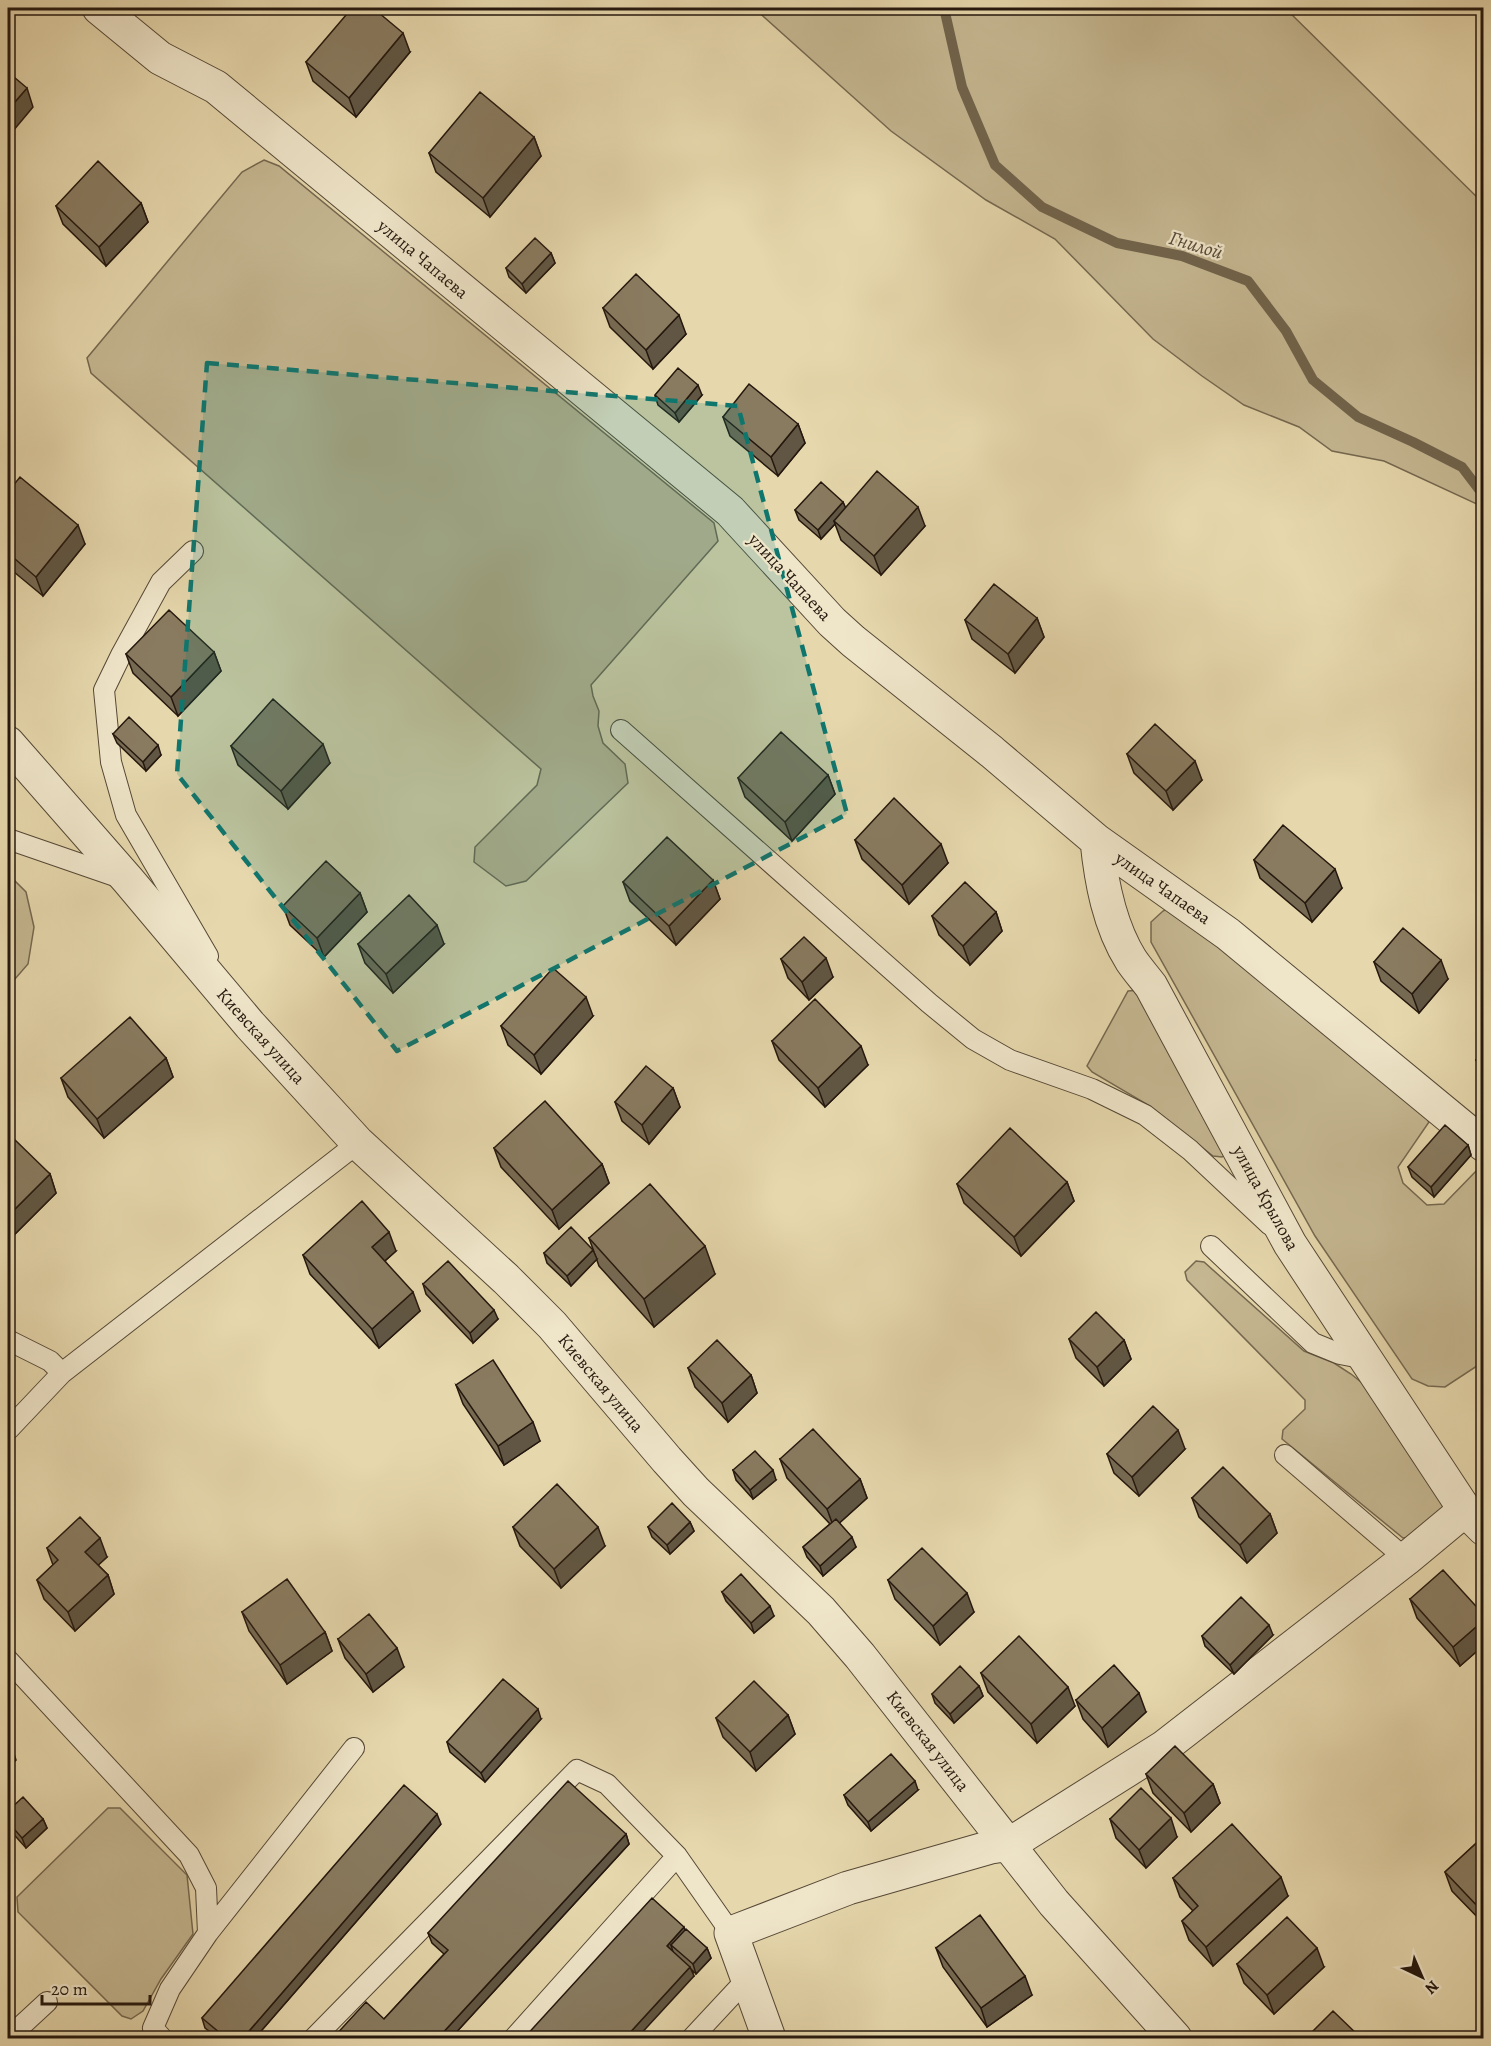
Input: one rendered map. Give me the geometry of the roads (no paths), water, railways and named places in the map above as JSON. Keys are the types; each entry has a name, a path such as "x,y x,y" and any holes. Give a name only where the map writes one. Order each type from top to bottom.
{"street":[{"name":"улица Чапаева","path":"99,8 160,58 216,87 730,511 852,641 992,752 1097,842 1228,934 1484,1145"},
{"name":"Киевская улица","path":"8,743 128,880 250,1025 358,1143 506,1279 552,1325 696,1492 821,1611 860,1656 1010,1844 1054,1903 1175,2038"},
{"name":"улица Крылова","path":"1097,842 1105,894 1123,945 1151,986 1290,1244 1474,1520"},
{"path":"769,2038 731,1933 848,1888 991,1847 1010,1844 1164,1747 1406,1559 1474,1520"}],"lane":[{"path":"193,551 161,582 104,690 111,762 126,815 250,1025"},
{"path":"621,730 973,1040 1010,1060 1092,1089 1145,1115 1190,1150 1290,1244"},
{"path":"8,839 128,880"},
{"path":"8,1430 62,1373 358,1143"},
{"path":"1211,1246 1313,1343 1340,1354 1366,1359"},
{"path":"8,1340 50,1361 62,1373"},
{"path":"1285,1455 1406,1559"},
{"path":"8,1660 189,1856 206,1887 208,1934"},
{"path":"162,2038 153,2028 170,1989 208,1934 354,1748"},
{"path":"314,2038 577,1770 607,1784 676,1856 731,1933"},
{"path":"514,2038 676,1856"},
{"path":"692,2038 747,1979"},
{"path":"8,2038 47,2002"}],"waterway":[{"name":"Гнилой","path":"944,8 962,87 995,165 1042,207 1117,243 1182,256 1248,281 1286,331 1313,380 1358,417 1462,467 1484,496"}]}
